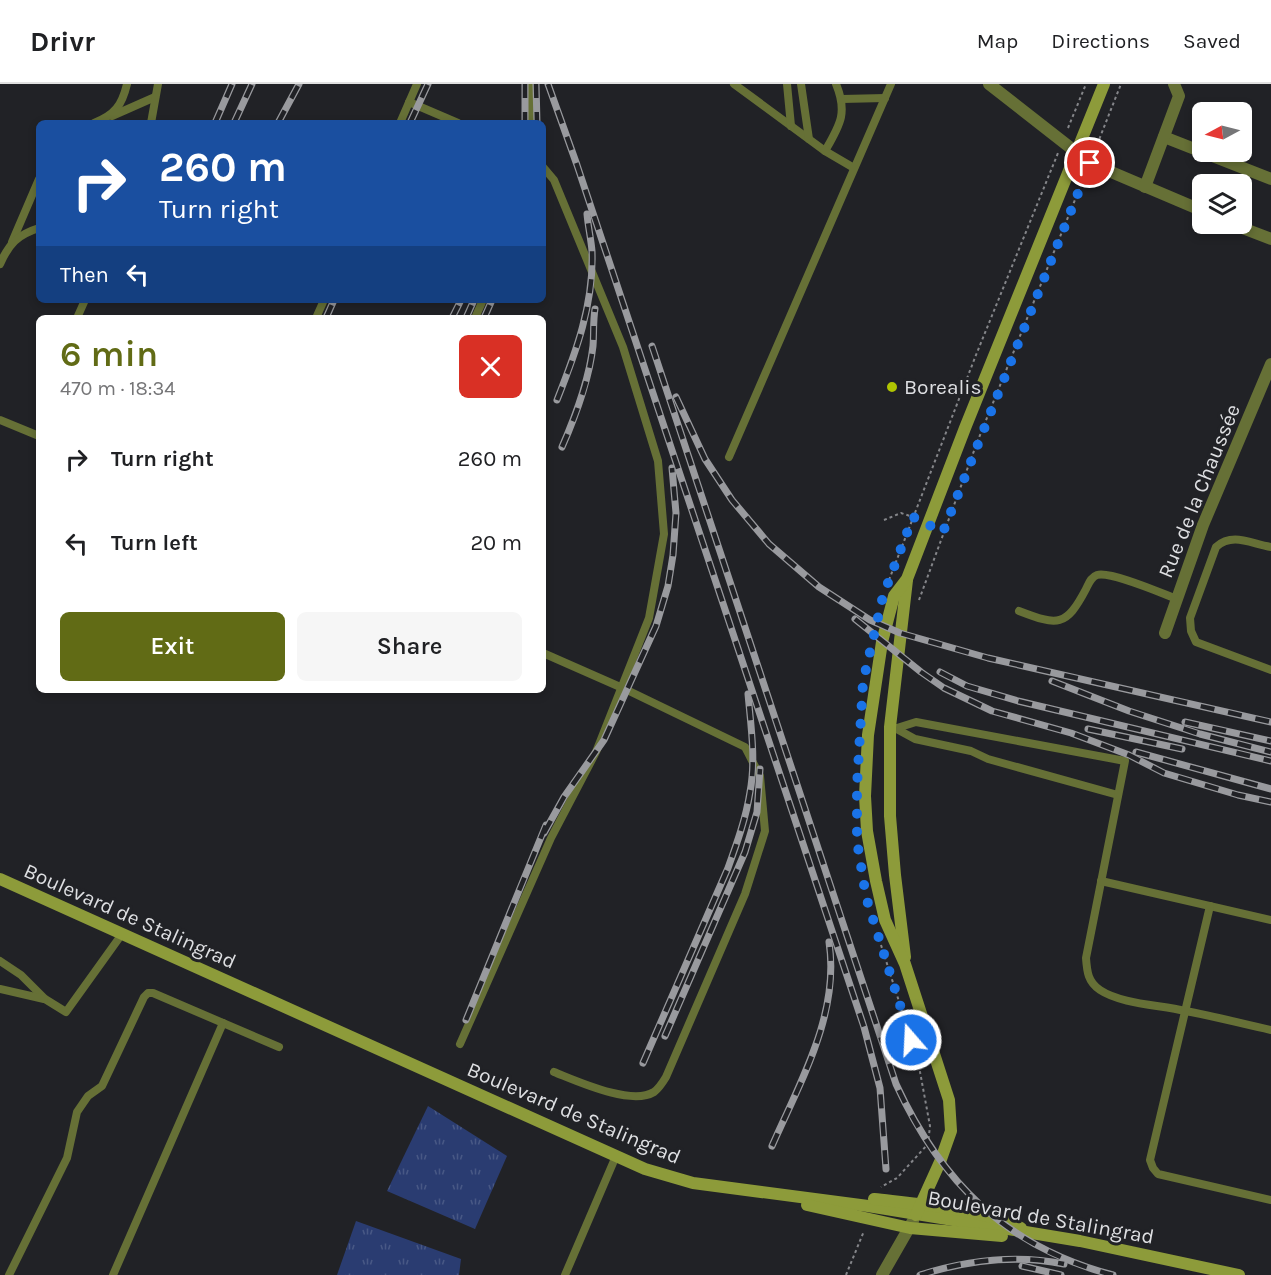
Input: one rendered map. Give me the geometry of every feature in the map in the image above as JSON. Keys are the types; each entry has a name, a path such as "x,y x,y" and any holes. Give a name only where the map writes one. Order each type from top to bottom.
{"main road":[{"path":"905,964 890,816 894,727 907,579 1104,84"},
{"path":"753,1191 869,1199 919,1210 951,1131 949,1100 905,964 885,920 867,831 865,796 870,724 885,627 894,596 907,579"},
{"path":"870,724 894,727"},
{"name":"Boulevard de Stalingrad","path":"0,879 645,1169 693,1183 868,1206 919,1210 1239,1275"},
{"path":"753,1191 910,1228 1014,1238 1030,1233"}],"street":[{"path":"990,84 1090,163 1192,207"},
{"path":"1145,188 1179,96 1174,84"},
{"path":"1164,137 1271,179"},
{"path":"1252,232 1271,239"},
{"name":"Rue de la Chaussée","path":"1165,633 1203,525 1271,364"},
{"path":"882,1275 919,1210"}],"lane":[{"path":"109,117 123,99 127,84"},
{"path":"151,120 158,84"},
{"path":"401,120 417,84"},
{"path":"530,84 531,120"},
{"path":"734,84 825,151 854,168"},
{"path":"787,84 791,126"},
{"path":"801,84 809,139"},
{"path":"825,151 841,123 842,99 836,84"},
{"path":"729,457 891,84"},
{"path":"102,120 155,97"},
{"path":"842,99 885,98"},
{"path":"409,102 451,120"},
{"path":"460,1044 551,838 596,752 620,687 650,618 664,534 658,461 623,347 554,180 546,171"},
{"path":"0,264 36,186"},
{"path":"12,242 24,233 36,229"},
{"path":"0,420 36,435"},
{"path":"1271,547 1234,539 1224,540 1216,547 1190,618 1191,631 1196,642 1271,670"},
{"path":"1020,611 1043,620 1055,622 1064,619 1075,609 1092,577 1099,574 1114,576 1177,600"},
{"path":"546,654 745,747 760,776 765,831 745,894 666,1077 654,1092 642,1096 612,1092 554,1072"},
{"path":"894,727 916,722 1062,747 1125,761 1086,958 1090,982 1101,991 1120,998 1271,1030"},
{"path":"894,727 915,739 971,751 988,759 1118,795"},
{"path":"1101,881 1271,920"},
{"path":"1210,906 1150,1160 1158,1174 1271,1200"},
{"path":"0,961 21,975 45,999 66,1012 122,934"},
{"path":"0,989 45,999"},
{"path":"9,1275 67,1158 77,1112 88,1096 102,1086 144,997 148,993 153,993 279,1047"},
{"path":"113,1275 223,1023"},
{"path":"565,1275 616,1156"}],"path":[{"path":"887,586 1086,84"},
{"path":"919,600 978,440 1121,84"},
{"path":"884,520 901,513 928,524"},
{"path":"869,1199 870,1194 897,1179 928,1144 930,1126 918,1061 880,942"},
{"path":"846,1275 859,1248 867,1219"}],"green space":[{"path":"428,1106 507,1156 475,1229 387,1191"},
{"path":"356,1221 461,1259 459,1275 337,1275"}],"railway":[{"path":"216,120 232,84"},
{"path":"235,120 252,84"},
{"path":"280,120 299,84"},
{"path":"411,120 428,84"},
{"path":"525,84 525,120"},
{"path":"536,84 537,120"},
{"path":"548,84 864,1027 880,1088 886,1169"},
{"path":"557,400 577,346 587,309 592,271 587,214"},
{"path":"327,315 333,303"},
{"path":"454,315 460,303"},
{"path":"467,315 473,303"},
{"path":"485,315 491,303"},
{"path":"562,447 585,385 593,346 595,309"},
{"path":"652,346 896,1084 934,1151 956,1180 981,1206 1009,1228 1040,1247 1075,1263 1113,1275"},
{"path":"676,397 705,459 732,500 769,544 819,587 870,620 900,633 988,658 1271,722"},
{"path":"544,833 564,797 604,740 656,626 668,586 673,555 676,513 672,468"},
{"path":"855,619 944,688 992,711 1071,733 1129,755 1164,773 1238,795 1271,802"},
{"path":"940,672 967,686 1018,701 1271,761"},
{"path":"1052,681 1129,711 1200,734 1271,752"},
{"path":"643,1063 728,868 744,821 753,768 748,694"},
{"path":"1185,722 1271,741"},
{"path":"1088,729 1182,749"},
{"path":"1136,752 1271,789"},
{"path":"665,1036 745,852 757,812 760,769"},
{"path":"466,1020 546,825"},
{"path":"772,1146 805,1072 823,1021 829,995 831,969 829,942"},
{"path":"920,1275 992,1260 1028,1259 1064,1264"},
{"path":"1022,1266 1061,1275"}],"place":[{"name":"Borealis","path":"892,387"}],"route":[{"path":"911,1040 866,897 857,841 857,786 863,682 883,596 913,517 943,532 1090,163"}]}
